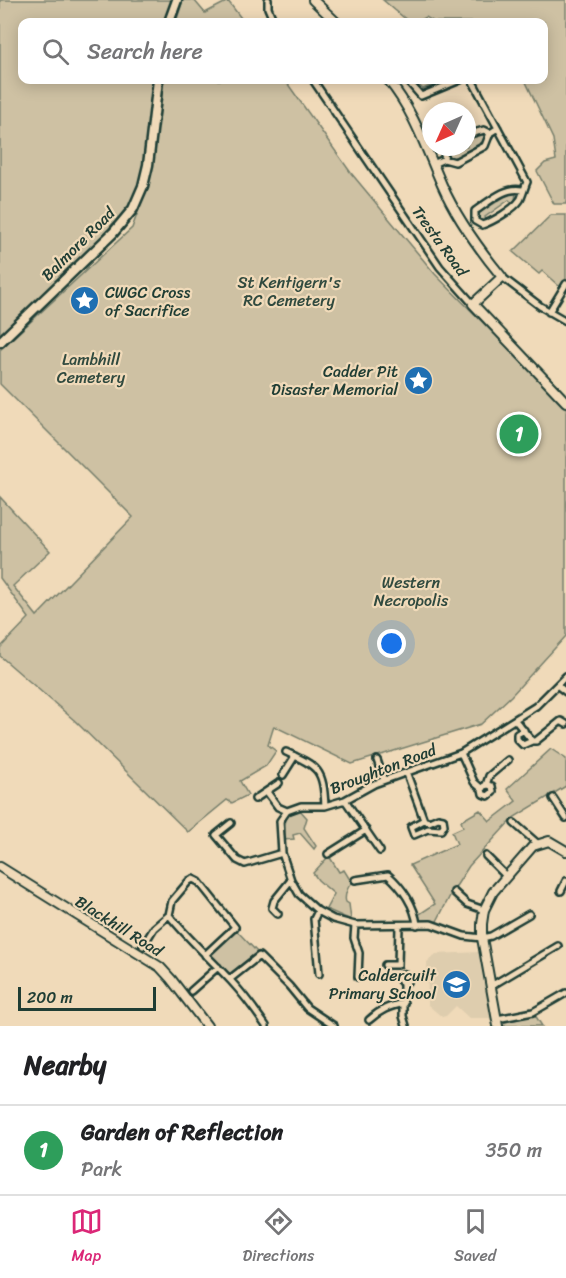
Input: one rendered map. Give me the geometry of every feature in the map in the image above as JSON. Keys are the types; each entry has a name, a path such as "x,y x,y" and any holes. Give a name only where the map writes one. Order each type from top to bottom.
{"main road":[{"path":"170,18 177,0"},
{"name":"Balmore Road","path":"0,342 105,241 133,209 143,186 148,165 158,84"}],"street":[{"path":"268,0 268,8 272,18"},
{"path":"313,0 332,18"},
{"name":"Tresta Road","path":"316,84 440,267 566,402"},
{"path":"392,84 414,120 451,203 465,228 502,277 522,294 566,321"},
{"path":"396,89 402,84"},
{"path":"410,84 421,96 450,84"},
{"path":"474,84 527,182 518,203 491,223 482,225 475,221"},
{"path":"433,164 444,159 455,162 485,146 490,133 498,129"},
{"path":"476,132 484,130 490,133"},
{"path":"475,221 475,211 507,190 522,190"},
{"path":"465,228 475,221"},
{"path":"473,304 502,277"},
{"path":"549,312 566,284"},
{"name":"Broughton Road","path":"287,811 301,806 325,806 345,800 384,780 407,774 460,753 536,706 566,676"},
{"path":"558,686 566,692"},
{"path":"515,720 532,741"},
{"path":"524,730 517,734 517,739 523,745 536,741 561,721 566,724"},
{"path":"286,752 311,765 321,774 325,806"},
{"path":"460,753 474,782 484,787 489,776 508,760"},
{"path":"283,775 295,756"},
{"path":"377,760 384,780"},
{"path":"407,774 424,820"},
{"path":"255,799 279,783"},
{"path":"267,792 278,807 287,811 280,821 282,854 291,880 300,894 318,911 355,926 431,924 464,936 482,938 491,936 529,914"},
{"path":"554,798 566,818"},
{"path":"345,800 380,851"},
{"path":"438,818 443,819 444,825 441,830 428,829 414,835 411,827 424,820 429,822 438,818"},
{"path":"216,835 231,823"},
{"path":"514,823 538,844"},
{"path":"211,829 237,860 245,864 282,854"},
{"path":"328,854 366,830"},
{"path":"565,850 549,842 538,844 506,876 493,892 484,910 482,938 497,1022 533,1012 566,993"},
{"path":"486,856 506,876"},
{"name":"Blackhill Road","path":"0,867 160,967 207,1026"},
{"path":"355,880 388,874 416,912 417,925"},
{"path":"143,946 154,928 170,915 172,901 193,879 199,882 235,927 205,955"},
{"path":"278,914 272,908 274,901 291,880"},
{"path":"561,891 566,881"},
{"path":"454,892 467,904 484,910"},
{"path":"318,911 314,919 319,974"},
{"path":"170,915 205,955 230,979 266,1026"},
{"path":"355,926 354,938 359,953 358,977"},
{"path":"385,966 398,965 399,926"},
{"path":"491,986 558,946"},
{"path":"230,979 259,956 307,1008 334,1026"},
{"path":"190,991 218,968"},
{"path":"403,984 403,1016 406,1026"},
{"path":"369,1020 385,1008 404,1003"}],"shaded area":[{"name":"Caldercuilt Primary School","path":"480,952 491,1018 469,1018 456,1006 442,1017 428,1005 427,962 436,954"}],"green space":[{"path":"0,0 175,0 169,18 18,18 18,84 156,84 143,172 137,196 61,279 0,337"},
{"path":"183,0 194,0 205,13 228,1 241,18 177,18"},
{"path":"383,0 566,0 566,204 554,204 537,171 545,163 556,160 553,139 527,84 548,84 548,18 404,18"},
{"path":"163,84 288,84 351,173 435,274 566,407 566,636 511,696 481,724 352,764 274,726 268,745 276,751 266,766 240,781 248,795 232,803 227,800 188,832 74,720 0,656 0,648 29,618 0,578 0,497 50,551 13,586 37,616 133,517 0,384 0,350 132,228 146,190 154,155"},
{"path":"417,84 434,84 423,89"},
{"path":"476,134 485,137 484,141 476,146"},
{"path":"512,192 516,192 512,203 509,200 485,217 487,221 484,223 477,220 479,213"},
{"path":"551,215 566,215 566,279 560,287 542,271 539,274 513,252"},
{"path":"551,749 566,759 566,786 513,818 469,866 436,923 419,923 418,915 435,904 410,865 457,844 452,832 463,827 461,821 480,810 490,821 516,801 507,789"},
{"path":"299,809 307,818 304,828 316,846 314,849 300,833 293,835 294,839 284,840 287,816"},
{"path":"329,856 339,872 344,870 352,883 345,897 349,904 351,920 326,909 334,894 313,873"},
{"path":"237,931 257,952 229,974 209,955"},
{"path":"535,1015 542,1026 501,1026 501,1023"}],"place":[{"name":"CWGC Cross of Sacrifice","path":"84,301"},
{"name":"Cadder Pit Disaster Memorial","path":"419,380"},
{"name":"Garden of Reflection","path":"519,434"},
{"name":"Caldercuilt Primary School","path":"457,984"}],"park label":[{"name":"St Kentigern's RC Cemetery","path":"289,291"},
{"name":"Lambhill Cemetery","path":"91,368"},
{"name":"Western Necropolis","path":"411,591"}]}
